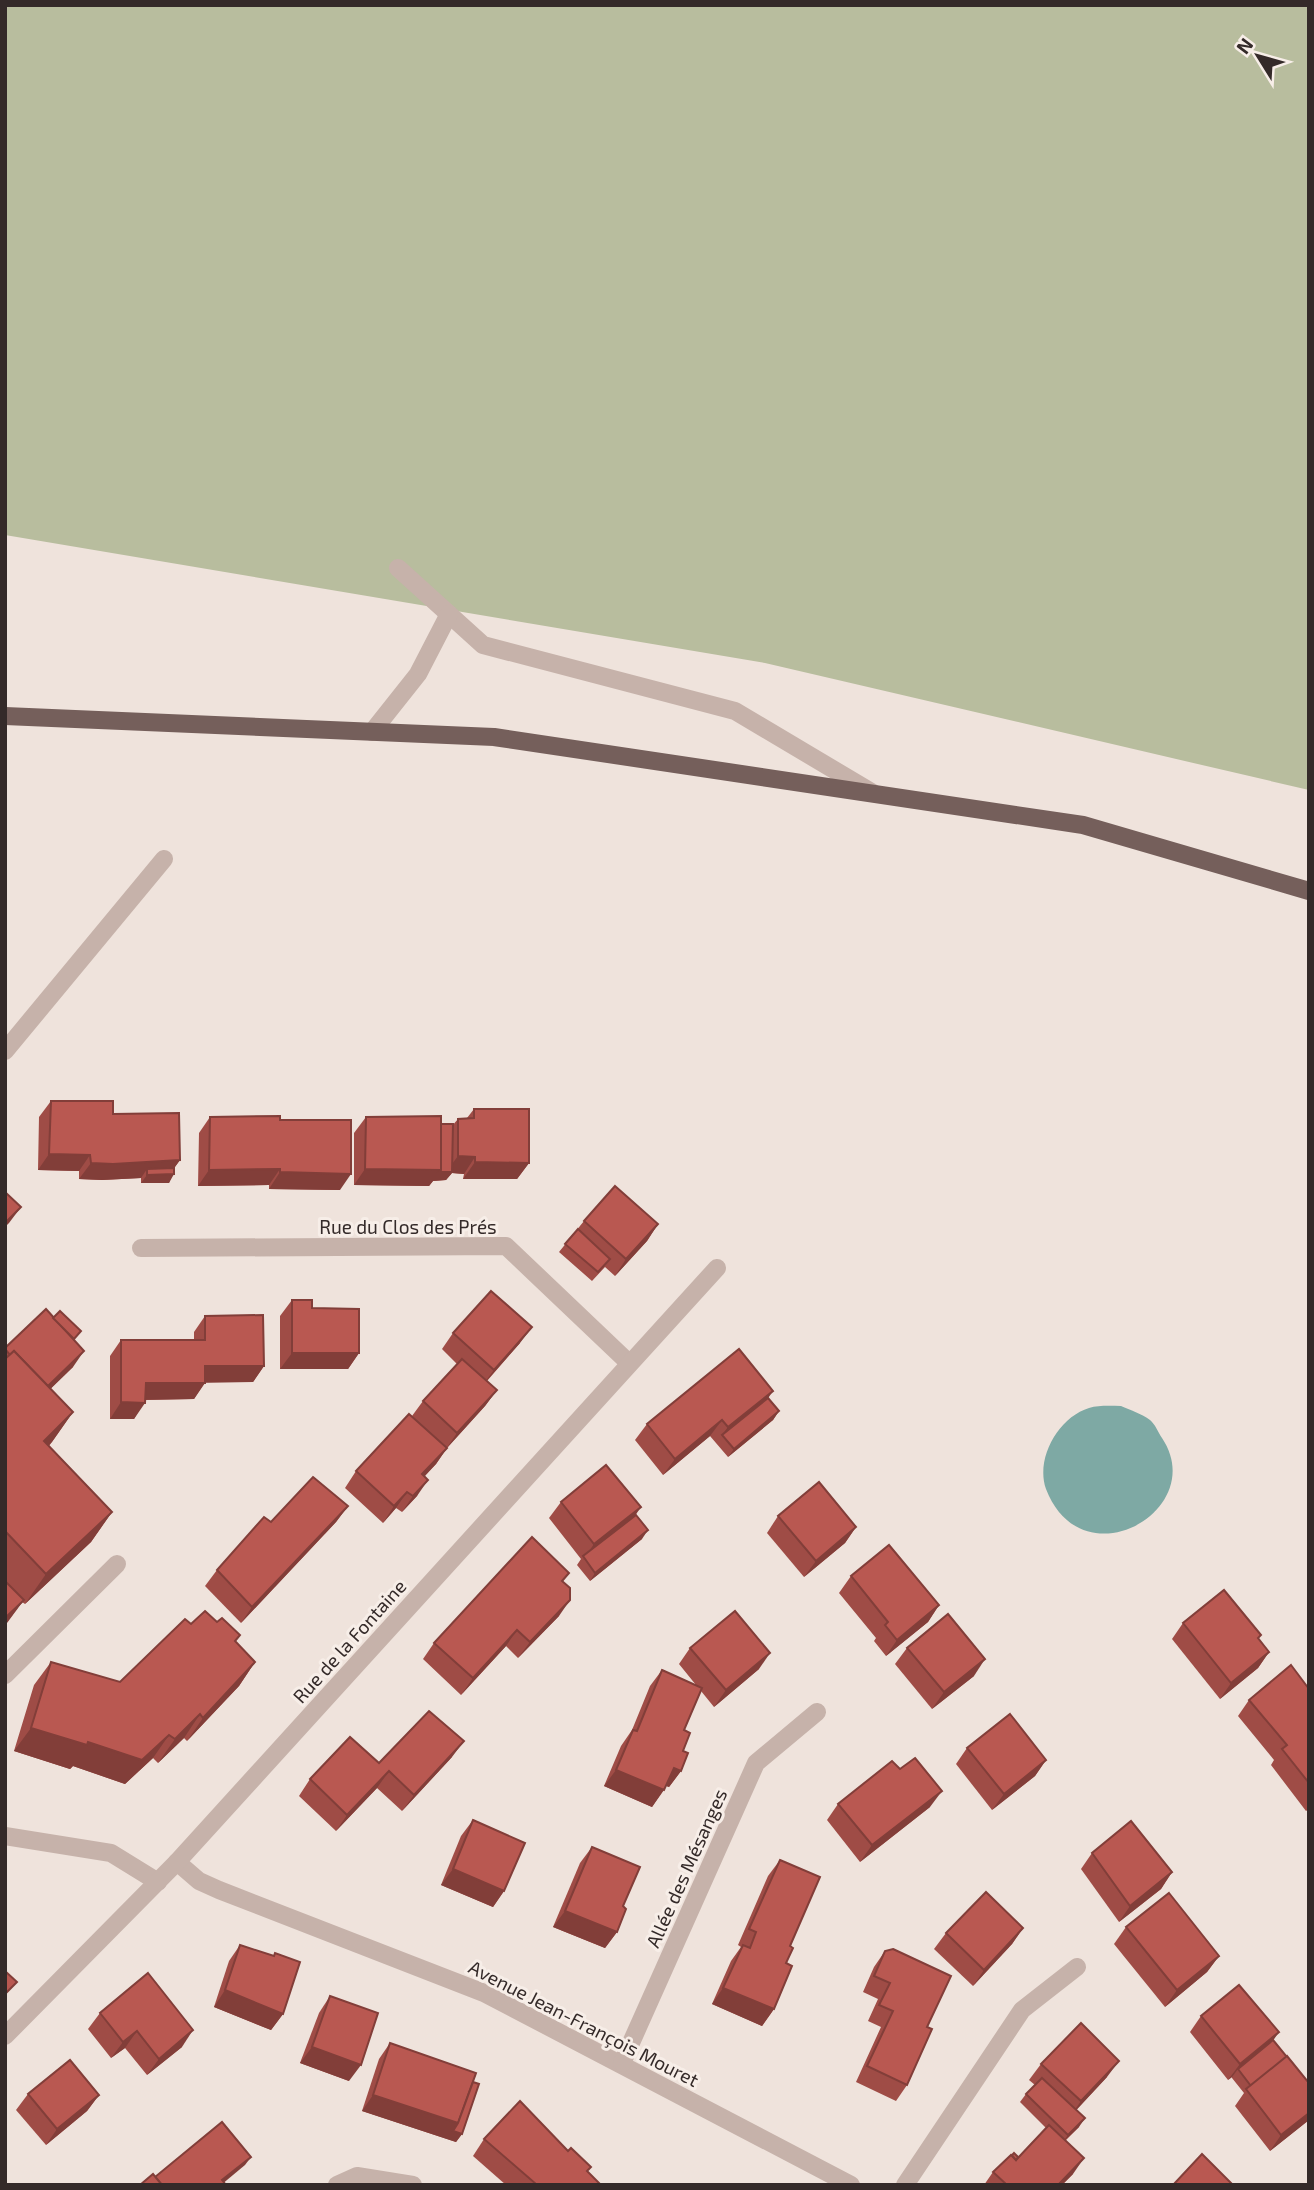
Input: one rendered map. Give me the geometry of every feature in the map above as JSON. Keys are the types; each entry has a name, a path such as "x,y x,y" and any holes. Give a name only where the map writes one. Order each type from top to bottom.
{"main road":[{"path":"5,716 494,737 1083,825 1309,891"}],"street":[{"path":"398,568 483,645 735,711 873,793"},
{"path":"372,732 418,674 449,614"},
{"path":"5,1051 164,859"},
{"name":"Rue du Clos des Prés","path":"141,1248 506,1246 629,1363"},
{"name":"Rue de la Fontaine","path":"5,2036 177,1862 717,1268"},
{"path":"5,1675 117,1564"},
{"name":"Allée des Mésanges","path":"622,2063 756,1763 817,1712"},
{"path":"5,1836 111,1853 158,1882"},
{"name":"Avenue Jean-François Mouret","path":"177,1862 199,1881 219,1890 484,1993 851,2185"},
{"path":"905,2185 1022,2010 1077,1967"},
{"path":"337,2185 357,2176 412,2185"}],"green space":[{"path":"5,5 1309,5 1309,790 765,663 5,535"}],"water":[{"path":"1097,1406 1121,1406 1150,1420 1162,1438 1172,1465 1169,1490 1156,1511 1135,1526 1111,1533 1086,1531 1063,1517 1046,1489 1043,1477 1047,1452 1059,1429 1078,1413"}],"building":[{"path":"51,1101 113,1101 113,1114 179,1113 180,1160 91,1163 90,1155 49,1154"},
{"path":"474,1109 529,1109 529,1163 475,1162 475,1157 458,1156 458,1119 474,1118"},
{"path":"280,1116 280,1120 351,1120 351,1174 280,1172 280,1169 209,1170 210,1117"},
{"path":"441,1116 441,1170 365,1169 366,1117"},
{"path":"441,1124 453,1124 452,1172 439,1172"},
{"path":"174,1168 174,1174 147,1175 147,1169"},
{"path":"615,1186 658,1224 626,1259 584,1221"},
{"path":"5,1192 21,1207 5,1223"},
{"path":"578,1229 610,1259 598,1272 565,1244"},
{"path":"491,1291 532,1327 494,1370 453,1333"},
{"path":"292,1300 312,1300 312,1308 359,1309 359,1353 292,1353"},
{"path":"46,1309 84,1351 48,1386 14,1351 10,1355 5,1349"},
{"path":"60,1311 81,1331 74,1339 53,1318"},
{"path":"263,1315 264,1366 205,1366 205,1383 146,1383 145,1403 121,1402 121,1340 205,1340 205,1316"},
{"path":"739,1349 773,1391 728,1427 722,1420 675,1459 647,1424"},
{"path":"14,1351 73,1412 44,1441 112,1512 46,1574 5,1531 5,1359"},
{"path":"462,1359 497,1390 457,1433 423,1401"},
{"path":"768,1398 779,1411 734,1449 722,1435"},
{"path":"409,1414 447,1448 422,1474 428,1480 413,1496 407,1492 394,1506 356,1471"},
{"path":"606,1465 641,1507 594,1544 561,1502"},
{"path":"313,1477 348,1506 252,1607 217,1570 264,1517 271,1522"},
{"path":"819,1482 856,1527 816,1561 778,1516"},
{"path":"636,1515 648,1530 595,1573 583,1556"},
{"path":"532,1537 569,1573 562,1581 570,1588 570,1600 530,1642 517,1630 473,1678 434,1643"},
{"path":"889,1545 939,1605 897,1640 885,1625 888,1622 851,1576"},
{"path":"5,1581 24,1600 5,1618"},
{"path":"1224,1590 1261,1635 1258,1638 1269,1652 1231,1683 1183,1623"},
{"path":"205,1611 217,1622 222,1618 240,1635 235,1641 255,1662 203,1718 200,1714 175,1739 169,1735 142,1760 88,1742 87,1745 31,1728 51,1662 120,1682 185,1619 191,1624"},
{"path":"735,1611 770,1653 726,1690 690,1648"},
{"path":"948,1614 985,1659 944,1692 907,1648"},
{"path":"1291,1665 1309,1689 1309,1783 1282,1749 1287,1745 1249,1700"},
{"path":"662,1670 702,1688 684,1730 690,1733 683,1751 688,1753 681,1771 674,1768 664,1790 616,1770 633,1730 637,1731"},
{"path":"429,1711 464,1741 414,1795 389,1771 347,1815 310,1779 350,1737 379,1763"},
{"path":"1010,1714 1046,1760 1004,1794 967,1748"},
{"path":"915,1758 942,1791 872,1845 838,1804 892,1761 900,1769"},
{"path":"473,1820 525,1843 504,1891 453,1869"},
{"path":"1131,1821 1172,1872 1130,1906 1092,1853"},
{"path":"592,1847 640,1867 623,1906 626,1909 617,1932 565,1911"},
{"path":"780,1860 820,1877 790,1946 793,1948 786,1963 792,1966 774,2009 723,1988 743,1945 750,1948 756,1932 749,1929"},
{"path":"986,1892 1023,1928 984,1970 946,1933"},
{"path":"1169,1893 1219,1956 1177,1990 1126,1927"},
{"path":"240,1945 300,1962 283,2014 225,1990"},
{"path":"893,1949 951,1976 927,2027 932,2029 907,2085 867,2066 893,2011 879,2005 890,1983 874,1976 885,1951"},
{"path":"5,1971 17,1982 5,1994"},
{"path":"148,1973 193,2030 159,2059 137,2031 123,2042 100,2013"},
{"path":"1239,1985 1279,2032 1240,2064 1201,2016"},
{"path":"330,1996 378,2013 361,2065 312,2047"},
{"path":"1081,2023 1119,2061 1081,2101 1041,2064"},
{"path":"1273,2040 1287,2057 1251,2086 1238,2069"},
{"path":"390,2043 476,2073 458,2123 373,2095"},
{"path":"1287,2056 1309,2083 1309,2113 1281,2135 1246,2089"},
{"path":"70,2060 99,2095 57,2129 28,2094"},
{"path":"1042,2078 1085,2118 1068,2135 1026,2094"},
{"path":"473,2082 479,2084 462,2134 453,2131"},
{"path":"520,2101 568,2151 571,2148 591,2167 587,2171 601,2185 535,2185 484,2139"},
{"path":"222,2122 251,2157 222,2180 226,2185 162,2185 155,2177"},
{"path":"1049,2125 1084,2158 1058,2185 1007,2185 993,2172 1011,2155 1016,2160"},
{"path":"1202,2154 1233,2185 1173,2185"},
{"path":"153,2174 162,2185 140,2185"}]}
